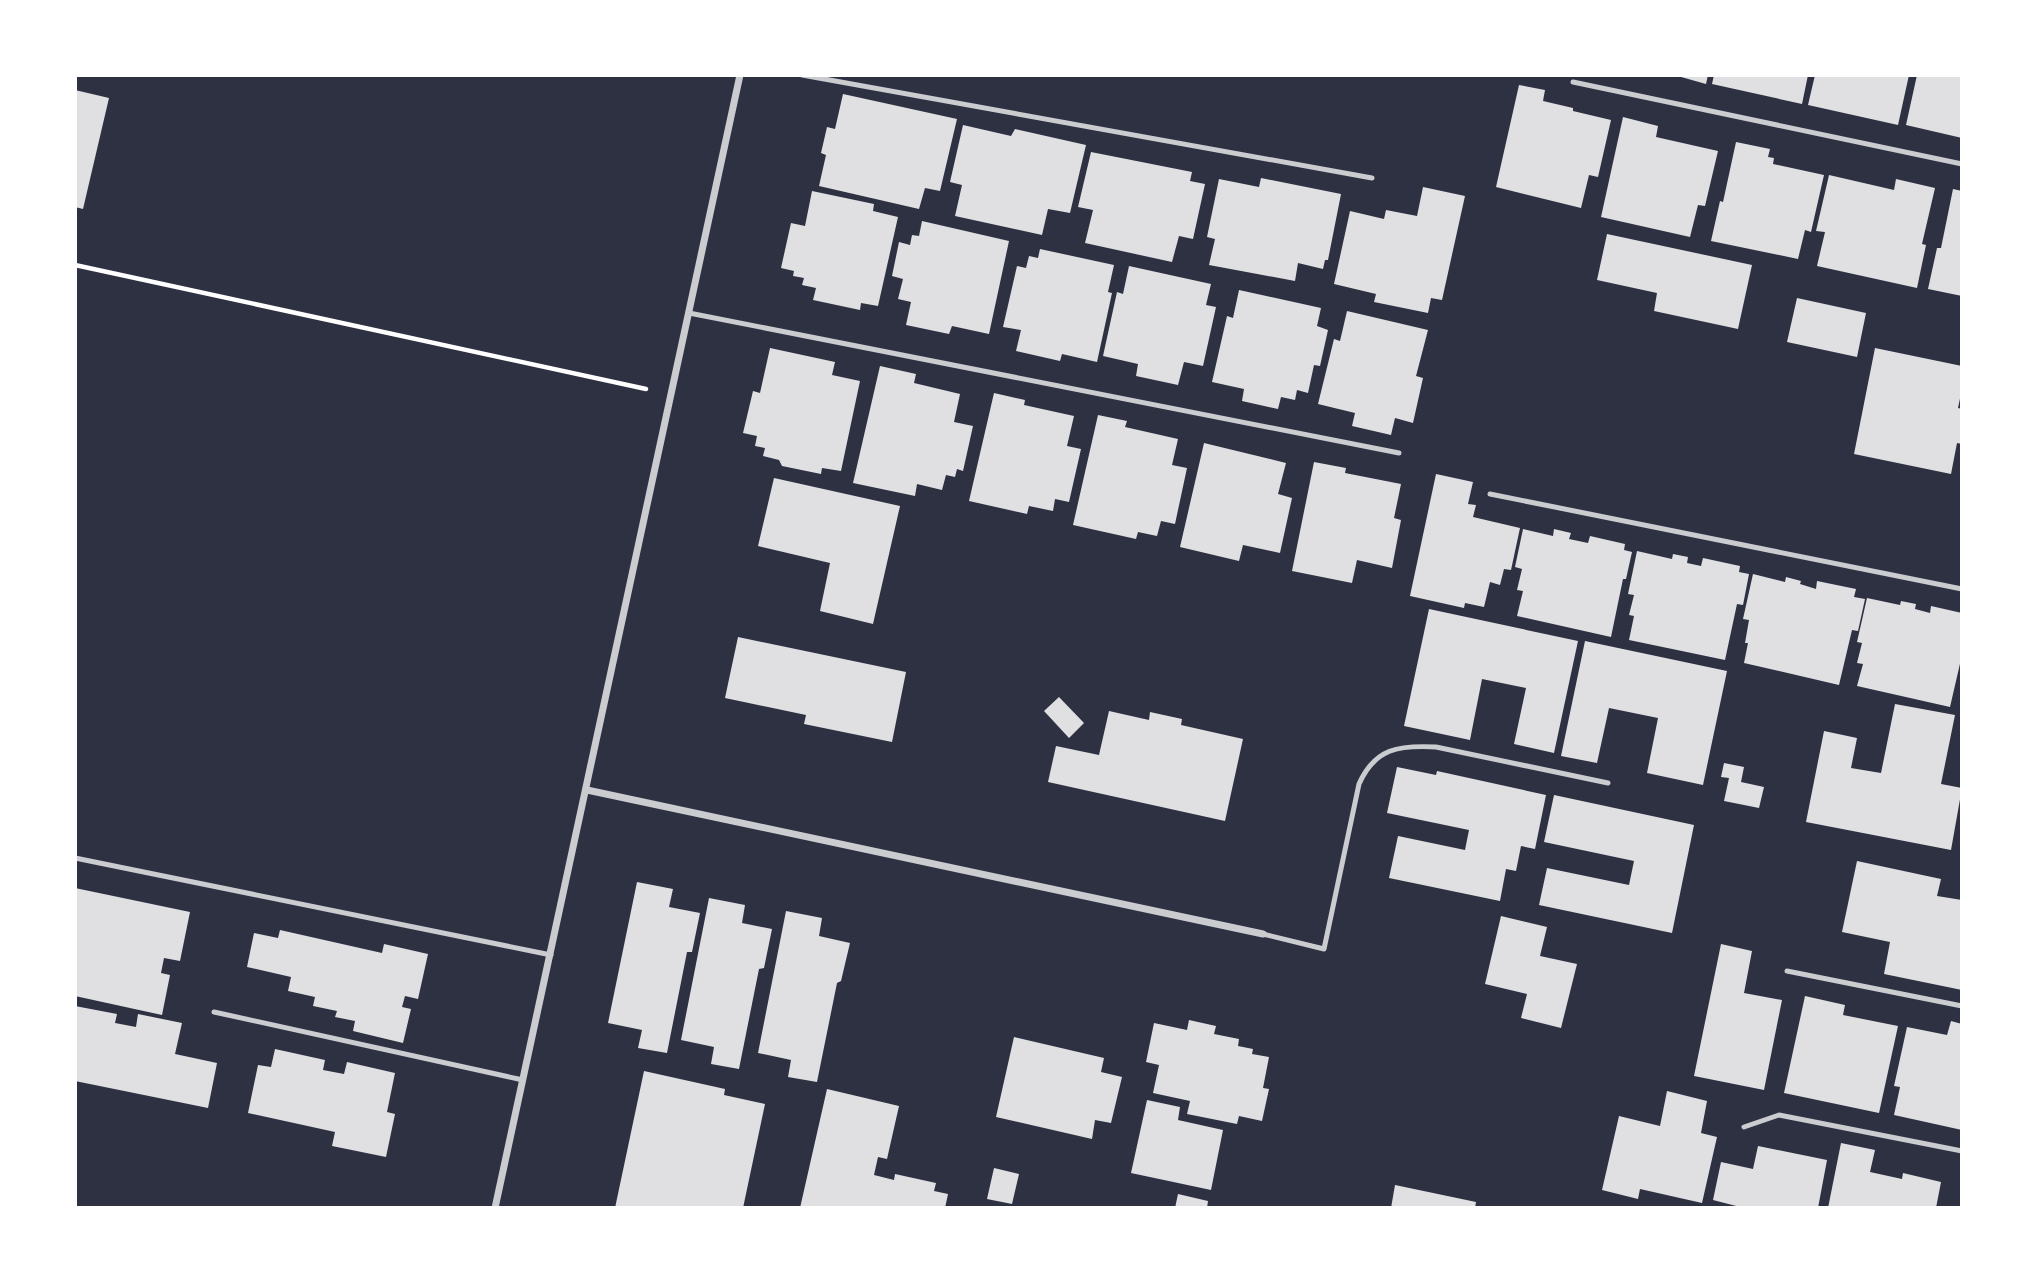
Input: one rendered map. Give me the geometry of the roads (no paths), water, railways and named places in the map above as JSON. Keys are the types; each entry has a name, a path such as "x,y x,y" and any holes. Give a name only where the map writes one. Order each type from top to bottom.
{"street":[{"path":"495,1208 740,75"},
{"path":"587,790 1264,934"}],"lane":[{"path":"802,75 1373,178"},
{"path":"1573,82 1962,164"},
{"path":"689,313 1399,453"},
{"path":"1490,494 1962,589"},
{"path":"1264,934 1324,949 1359,784 1366,767 1387,753 1407,747 1436,747 1608,783"},
{"path":"75,858 551,955"},
{"path":"1787,971 1962,1006"},
{"path":"214,1012 523,1080"},
{"path":"1744,1127 1779,1115 1962,1151"}]}
